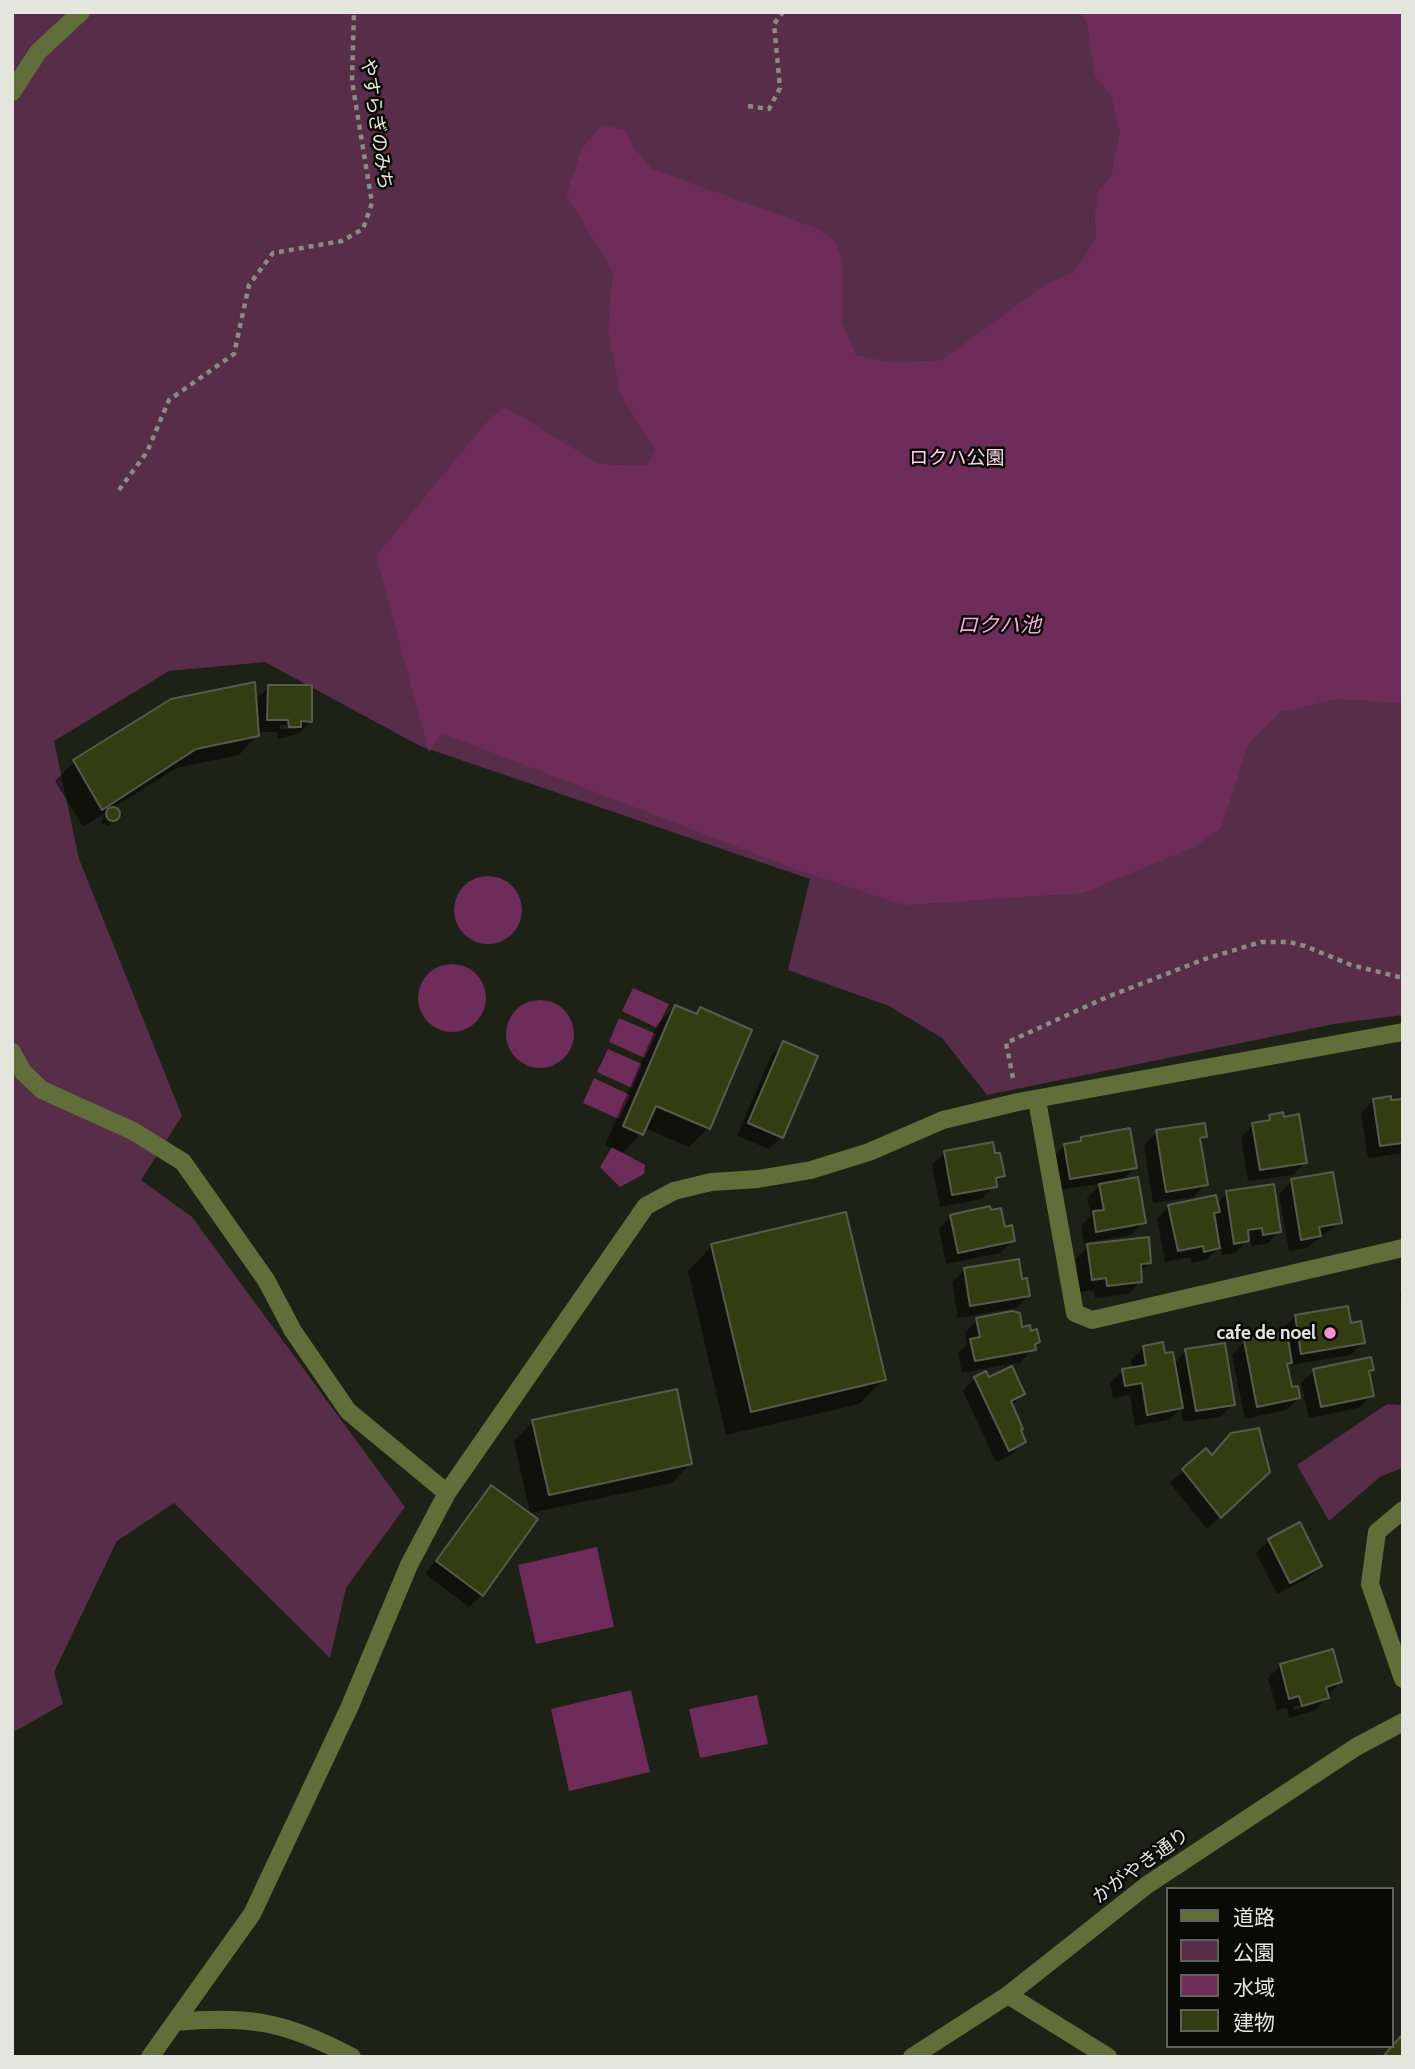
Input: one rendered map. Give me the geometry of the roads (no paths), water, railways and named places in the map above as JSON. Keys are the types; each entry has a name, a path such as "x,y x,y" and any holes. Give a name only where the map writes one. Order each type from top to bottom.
{"street":[{"path":"12,92 38,52 82,12"},
{"path":"150,2057 252,1914 350,1706 409,1565 447,1493 646,1206 674,1191 711,1182 758,1179 811,1170 869,1152 943,1120 1018,1102 1037,1101 1403,1032"},
{"path":"12,1052 23,1072 42,1090 134,1131 183,1162 266,1280 293,1331 348,1411 447,1493"},
{"path":"1037,1101 1075,1313 1092,1320 1403,1248"},
{"path":"1403,1510 1377,1532 1370,1584 1403,1679"},
{"name":"かがやき通り","path":"912,2057 1008,1995 1147,1885 1356,1747 1403,1721"},
{"path":"1008,1995 1108,2057"},
{"path":"176,2022 224,2018 271,2023 311,2035 352,2057"}],"water":[{"name":"ロクハ池","path":"1080,12 1403,12 1403,703 1336,699 1281,712 1249,742 1221,828 1194,847 1083,893 904,905 803,872 441,733 429,752 376,556 490,418 505,407 599,464 647,466 655,450 621,396 608,331 613,272 566,195 582,148 602,125 626,130 635,149 652,169 816,228 835,241 842,261 842,322 856,355 893,363 942,360 1046,284 1074,272 1096,239 1095,213 1099,190 1111,177 1120,131 1111,95 1095,77 1087,23"},
{"path":"488,876 501,879 512,886 519,897 522,910 519,923 512,934 501,941 488,944 475,941 464,934 457,923 454,910 457,897 464,886 475,879"},
{"path":"452,964 465,967 476,974 483,985 486,998 483,1011 476,1022 465,1029 452,1032 439,1029 428,1022 421,1011 418,998 421,985 428,974 439,967"},
{"path":"633,988 669,1004 657,1028 622,1011"},
{"path":"540,1000 553,1003 564,1010 571,1021 574,1034 571,1047 564,1058 553,1065 540,1068 527,1065 516,1058 509,1047 506,1034 509,1021 516,1010 527,1003"},
{"path":"619,1018 656,1034 645,1058 609,1042"},
{"path":"608,1049 642,1064 632,1088 597,1072"},
{"path":"594,1078 630,1095 619,1119 583,1103"},
{"path":"612,1147 645,1165 644,1174 620,1187 600,1167"},
{"path":"597,1547 614,1627 536,1644 518,1565"},
{"path":"631,1690 650,1772 569,1791 551,1709"},
{"path":"757,1695 768,1744 700,1758 689,1709"}],"place":[{"name":"cafe de noel","path":"1330,1333"}],"park label":[{"name":"ロクハ公園","path":"957,458"}]}
